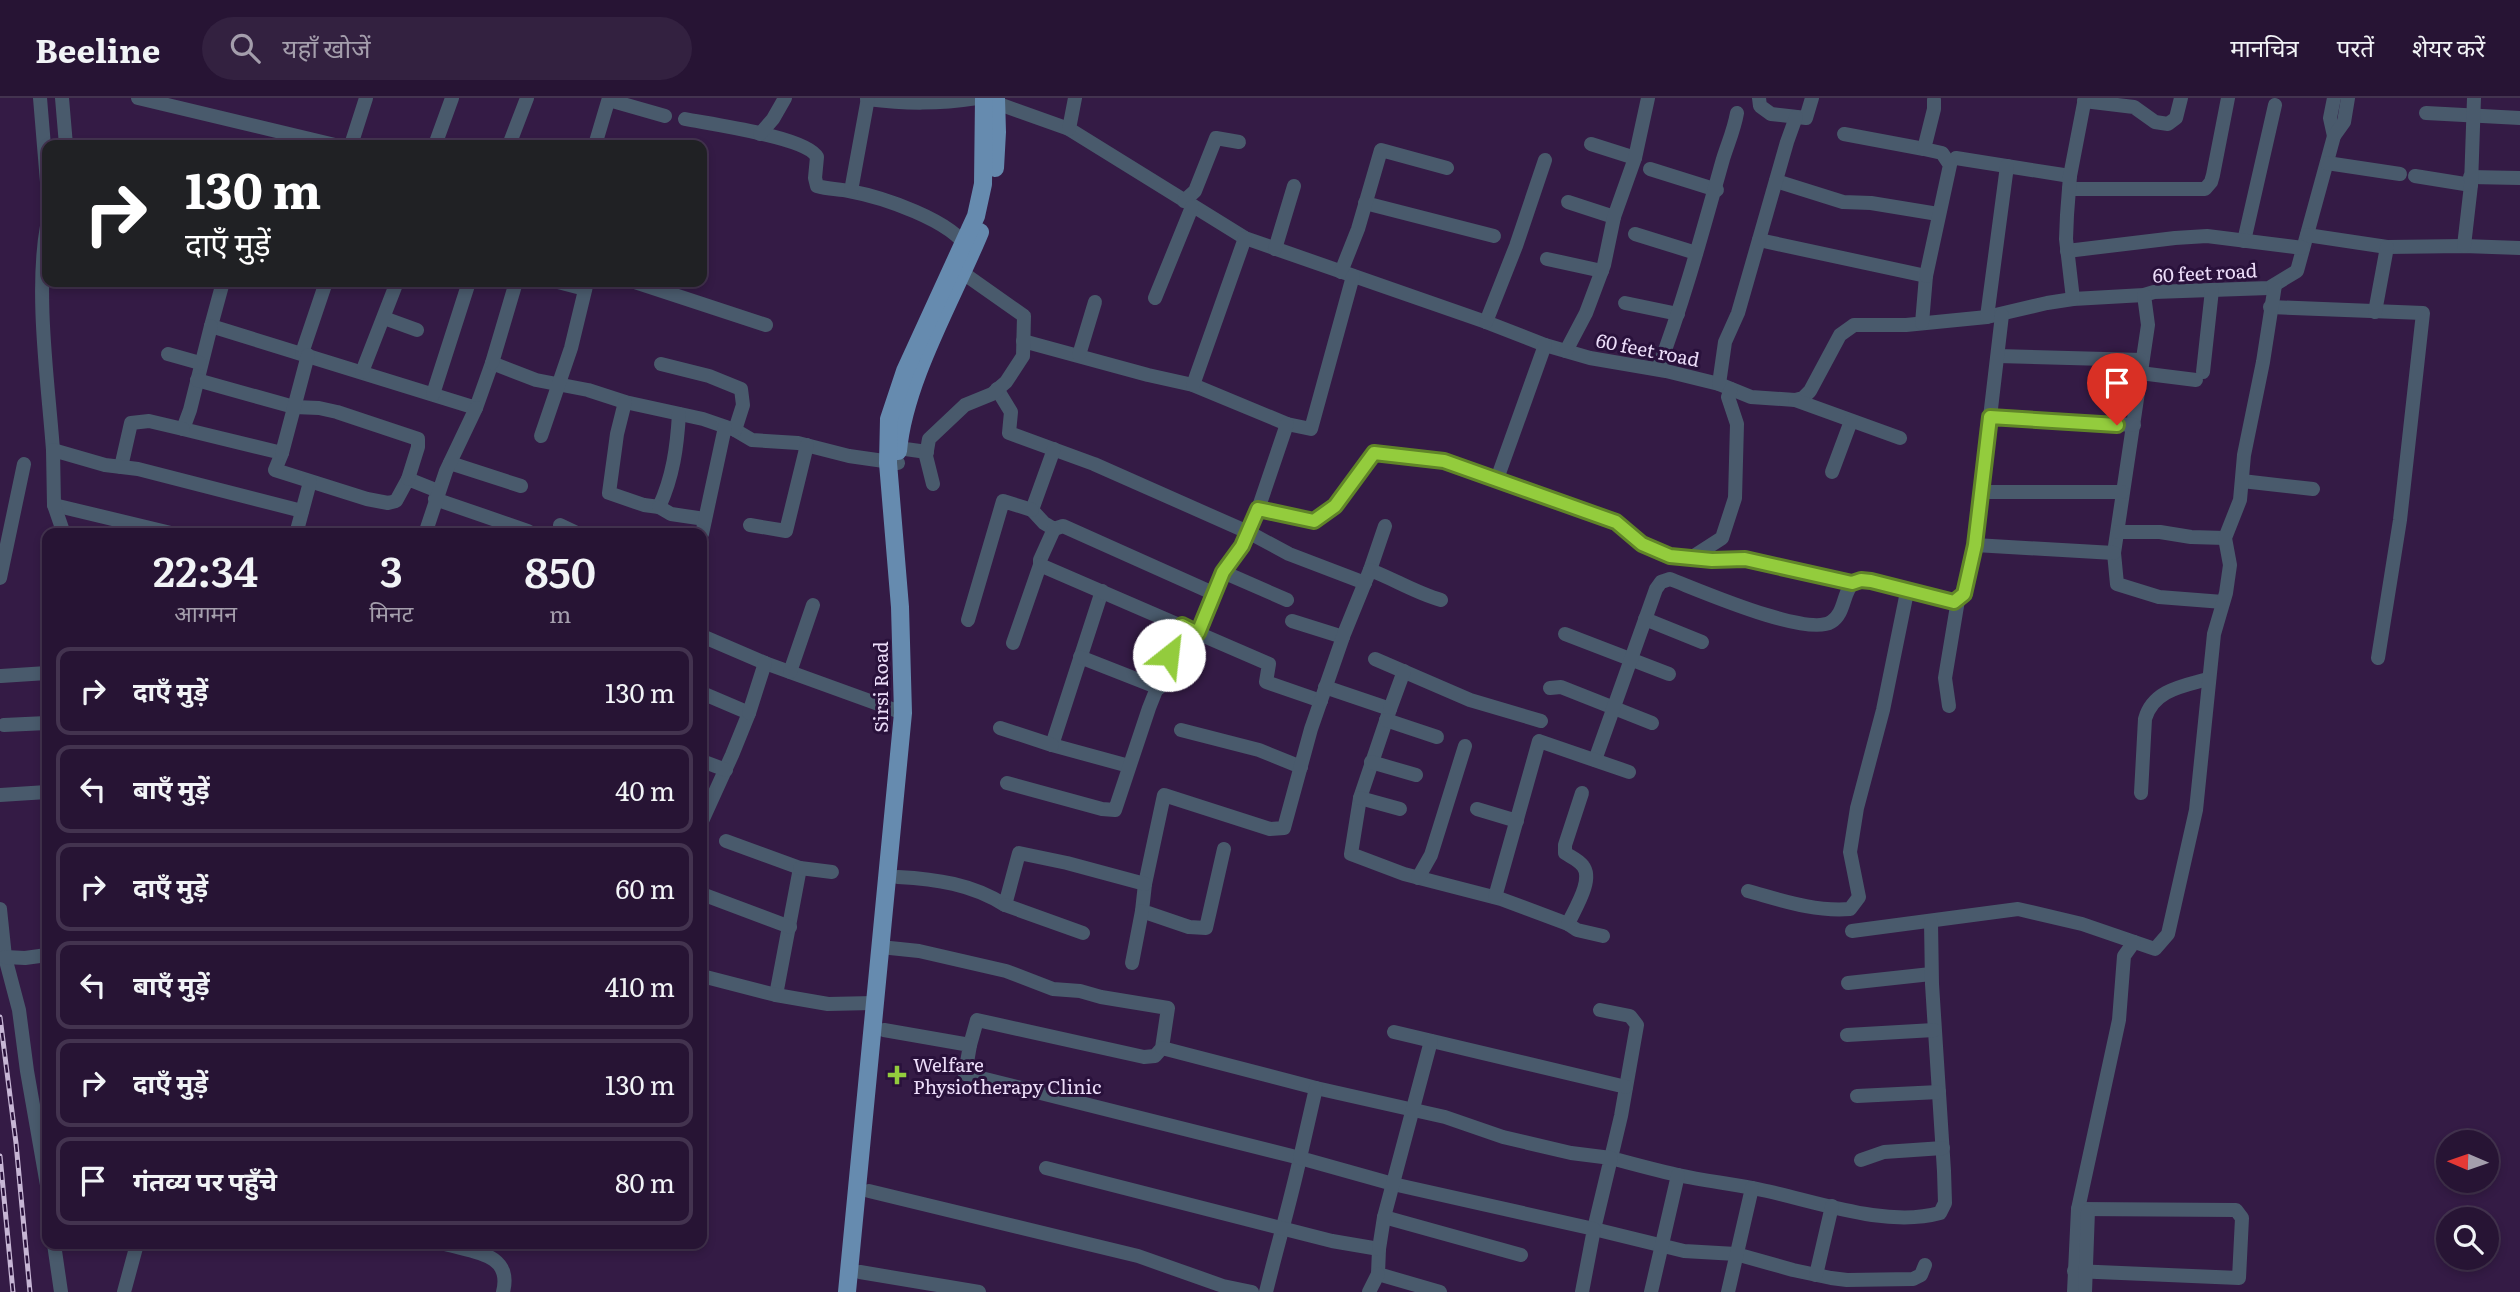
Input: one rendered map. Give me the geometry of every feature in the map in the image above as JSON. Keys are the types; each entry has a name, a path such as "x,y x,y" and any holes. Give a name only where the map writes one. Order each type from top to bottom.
{"main road":[{"name":"Sirsi Road","path":"859,1292 890,948 907,796 914,683 911,605 890,419 905,371 967,248 986,219 993,190 997,132 992,100"},
{"name":"Sirsi Road","path":"847,1292 903,713 895,458 902,422 918,373 964,273 967,248"}],"street":[{"path":"40,98 44,140"},
{"path":"62,98 66,140"},
{"path":"353,140 366,98"},
{"path":"437,140 452,98"},
{"path":"511,140 527,98"},
{"path":"760,134 773,119 785,98"},
{"path":"851,191 867,99 904,104 936,104 977,98"},
{"path":"1069,129 1075,98"},
{"path":"1566,351 1586,313 1602,271 1614,217 1635,158 1648,98"},
{"path":"1759,98 1760,106 1771,114 1806,118 1812,98"},
{"path":"2073,299 2067,251 2069,183 2085,99 2134,107 2155,122 2168,124 2176,118 2181,98"},
{"path":"1956,158 2007,166 2069,183 2205,190 2213,175 2228,98"},
{"path":"2334,98 2330,118 2334,136"},
{"path":"2305,241 2334,136 2344,122 2348,98"},
{"path":"2465,246 2475,117 2474,98"},
{"path":"147,99 315,140"},
{"path":"597,140 609,99 665,116"},
{"name":"60 feet road","path":"992,100 1069,129 1245,238 1545,345 1590,358 1658,369 1725,386 1751,397 1796,400 1803,398 1810,391 1833,347 1846,330 1854,325 1922,323 1994,316 2073,299 2144,295 2154,292 2269,288 2297,271 2305,241"},
{"path":"1924,149 1934,100"},
{"path":"2244,241 2275,105"},
{"path":"1658,369 1717,190 1724,157 1734,134 1737,113"},
{"path":"2426,113 2520,118"},
{"path":"1691,558 1722,538 1735,498 1737,424 1725,386 1725,342 1738,313 1796,117"},
{"path":"685,119 781,138 810,149 817,157 817,186 851,191 932,218 948,228 967,248"},
{"path":"1844,134 1942,153 1950,165 1926,275 1922,323"},
{"path":"1155,298 1188,204 1216,138 1238,142"},
{"path":"1591,144 1635,158"},
{"path":"1023,341 1193,385 1287,424 1311,429 1358,229 1381,150 1447,168"},
{"path":"1486,322 1516,246 1545,160"},
{"path":"2327,163 2400,174"},
{"path":"1258,509 1314,521 1335,506 1374,453 1444,461 1616,522 1642,544 1670,556 1745,559 1852,583 1861,580 1954,602 1964,594 1975,545 1986,459 1998,356 1994,316 2007,166"},
{"path":"1650,169 1717,190"},
{"path":"2415,176 2470,181 2520,178"},
{"path":"1776,181 1843,202 1871,203 1938,214"},
{"path":"1275,249 1294,186"},
{"path":"1568,202 1614,217"},
{"path":"1365,203 1494,236"},
{"path":"1636,234 1696,253"},
{"path":"2067,251 2175,237 2207,236 2244,241 2305,241 2387,247 2520,248"},
{"path":"1193,385 1245,238"},
{"path":"1759,240 1926,275"},
{"path":"2375,312 2387,247"},
{"path":"1547,259 1602,271"},
{"path":"933,484 926,456 929,439 964,405 986,397 1006,382 1023,356 1024,316 964,273"},
{"path":"1852,931 2018,909 2082,924 2155,949 2168,934 2196,810 2214,634 2227,593 2230,565 2225,538 2240,500 2244,455 2275,285"},
{"path":"44,287 54,505 62,528"},
{"path":"183,429 222,287"},
{"path":"197,380 294,407 337,412 418,439 408,479 396,501 388,503 275,470 282,453 294,407 305,354 325,287"},
{"path":"362,372 395,287"},
{"path":"433,394 467,287"},
{"path":"427,528 436,495 492,363 515,287"},
{"path":"541,436 571,348 586,287"},
{"path":"650,287 766,325"},
{"path":"1998,356 2141,366 2199,376 2212,290"},
{"path":"2144,295 2148,325 2114,554 2117,584 2159,597 2223,602"},
{"path":"1079,355 1095,302"},
{"path":"1625,303 1678,314"},
{"path":"2270,307 2423,313 2400,520 2378,659"},
{"path":"384,318 417,330"},
{"path":"211,326 475,408"},
{"path":"1497,480 1545,345"},
{"path":"168,354 200,363"},
{"path":"492,363 536,380 661,408 730,429 752,440 895,458 927,452"},
{"path":"625,402 608,494 659,507 703,526 730,429 743,405 741,389 709,376 661,364"},
{"path":"997,389 1011,412 1009,433 1094,464 1250,533 1289,554 1368,577 1398,580 1425,596 1441,600"},
{"path":"1796,400 1900,438"},
{"path":"659,507 670,484 679,414"},
{"path":"1990,417 2134,425"},
{"path":"121,467 131,423 149,421 282,453"},
{"path":"1832,472 1851,421"},
{"path":"1198,633 1223,572 1250,533 1287,424"},
{"path":"750,525 786,531 807,445"},
{"path":"1032,510 1054,449"},
{"path":"53,450 303,511"},
{"path":"450,463 521,486"},
{"path":"0,578 23,464"},
{"path":"408,479 436,495 520,528"},
{"path":"2242,481 2313,489"},
{"path":"298,528 310,482"},
{"path":"1980,492 2122,492"},
{"path":"968,620 1003,501 1032,510 1054,529"},
{"path":"54,505 150,528"},
{"path":"560,526 565,528"},
{"path":"1013,643 1040,560 1054,529 1063,526 1215,594"},
{"path":"1132,963 1164,795 1270,830 1284,828 1323,694 1385,526"},
{"path":"2118,532 2160,531 2191,537 2225,538"},
{"path":"1975,545 2114,554"},
{"path":"1040,565 1269,664 1266,682 1323,694 1388,714 1437,737"},
{"path":"1223,572 1287,600"},
{"path":"1595,760 1656,589 1661,582 1670,579 1756,612 1816,627 1837,618 1852,583"},
{"path":"1052,745 1102,590"},
{"path":"1748,891 1801,905 1836,910 1850,909 1858,897 1850,852 1857,808 1883,710 1907,592"},
{"path":"1949,706 1945,678 1958,600"},
{"path":"790,672 813,605"},
{"path":"1645,619 1702,642"},
{"path":"1292,621 1343,637"},
{"path":"1007,783 1115,810 1149,708 1182,625"},
{"path":"1564,634 1669,674"},
{"path":"707,638 765,663 903,713"},
{"path":"1080,657 1159,688"},
{"path":"1375,659 1469,700 1541,721"},
{"path":"707,801 726,770 765,663"},
{"path":"1404,671 1360,798 1351,854 1418,878 1495,897 1577,930 1603,936"},
{"path":"1,676 42,673"},
{"path":"2141,793 2148,708 2160,696 2173,689 2208,679"},
{"path":"1550,688 1561,687 1652,723"},
{"path":"707,695 748,713"},
{"path":"4,724 42,723"},
{"path":"1000,728 1129,766"},
{"path":"1181,730 1259,750 1301,767"},
{"path":"1495,897 1539,741 1629,772"},
{"path":"1418,878 1430,855 1465,746"},
{"path":"1371,762 1416,775"},
{"path":"707,763 726,770"},
{"path":"0,794 42,792"},
{"path":"1568,925 1587,881 1586,868 1564,853 1583,793"},
{"path":"1360,798 1400,809"},
{"path":"1477,809 1517,821"},
{"path":"726,841 800,868 832,872"},
{"path":"1142,911 1189,927 1206,928 1224,849"},
{"path":"1005,905 1019,853 1145,884"},
{"path":"776,995 800,868"},
{"path":"898,877 956,884 1083,933"},
{"path":"707,896 790,927"},
{"path":"0,909 5,957 19,1010 42,1156"},
{"path":"1162,1048 1316,1088 1445,1117 1503,1137 1571,1153 1611,1158 1678,1175 1832,1206 1898,1216 1923,1216 1940,1213 1945,1203 1931,974 1931,922"},
{"path":"2074,1292 2079,1271 2083,1210 2119,1020 2124,956 2134,942"},
{"path":"890,948 919,951 1006,971 1053,989 1080,991 1168,1008 1162,1048 1155,1056 1144,1057 977,1020 965,1074 1393,1184 1428,1190 1465,1202 1684,1251 1736,1254 1847,1286 1913,1279 1921,1275 1925,1265"},
{"path":"5,957 42,956"},
{"path":"1848,983 1931,974"},
{"path":"707,977 776,995 828,1004 873,1003"},
{"path":"1582,1292 1637,1025 1630,1016 1600,1010"},
{"path":"884,1030 970,1045"},
{"path":"1847,1035 1934,1030"},
{"path":"1394,1032 1626,1087"},
{"path":"1369,1292 1378,1273 1384,1217 1431,1041"},
{"path":"1266,1292 1291,1200 1316,1088"},
{"path":"1857,1096 1939,1093"},
{"path":"1861,1160 1884,1152 1943,1147"},
{"path":"1046,1168 1332,1241 1380,1248"},
{"path":"1651,1292 1678,1175"},
{"path":"1728,1292 1752,1188"},
{"path":"869,1191 1138,1256 1223,1286 1252,1292"},
{"path":"1816,1275 1832,1206"},
{"path":"2079,1271 2239,1285 2242,1218 2236,1210 2083,1210"},
{"path":"1384,1217 1521,1255"},
{"path":"55,1249 61,1292"},
{"path":"124,1292 136,1249"},
{"path":"462,1249 496,1259 503,1270 503,1292"},
{"path":"2079,1271 2085,1292"},
{"path":"860,1272 979,1292"},
{"path":"1378,1273 1440,1292"}],"railway":[{"path":"0,1017 16,1143 30,1292"},
{"path":"0,1156 13,1292"}],"place":[{"name":"Welfare Physiotherapy Clinic","path":"897,1075"}],"route":[{"path":"1169,655 1182,625 1198,633 1223,572 1250,533 1258,509 1314,521 1335,506 1374,453 1444,461 1616,522 1642,544 1670,556 1712,560 1745,559 1852,583 1871,581 1954,602 1964,594 1975,545 1990,417 2117,425"}]}
